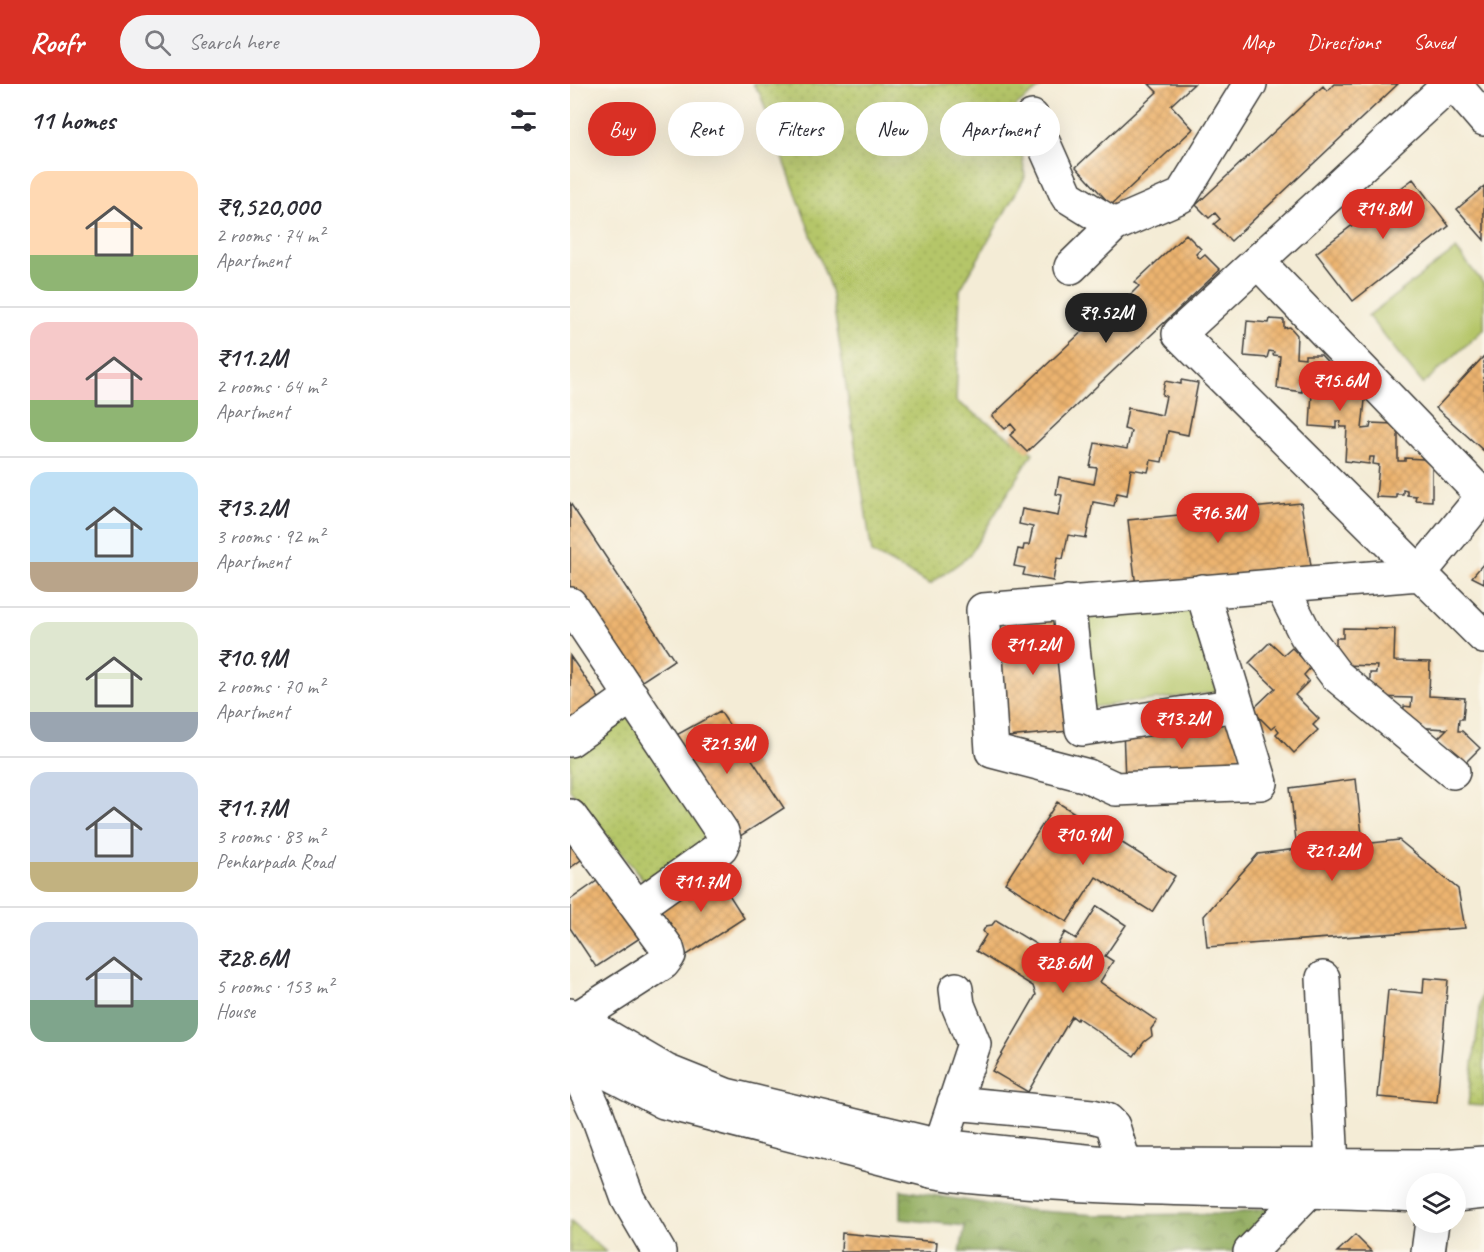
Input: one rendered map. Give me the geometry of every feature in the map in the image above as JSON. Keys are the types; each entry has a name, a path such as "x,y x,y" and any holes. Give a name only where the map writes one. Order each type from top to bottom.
{"street":[{"path":"1071,267 1114,225 1181,196 1250,84"},
{"path":"1484,119 1452,84 1179,334 1484,637"},
{"path":"1049,156 1067,196 1114,225"},
{"path":"1258,262 1478,490 1419,574"},
{"path":"1202,591 1262,783 1116,789 1088,776 992,751 983,610 1068,602 1202,591 1419,574"},
{"path":"1281,585 1306,635 1336,675 1453,772"},
{"path":"1068,602 1088,776"},
{"path":"570,604 722,832 724,840 721,847 637,907"},
{"path":"570,740 632,696"},
{"path":"1082,729 1237,705"},
{"path":"570,816 667,948 669,955 663,963 572,1027 666,1071 726,1095 936,1159 964,1177 1126,1188 1344,1191 1406,1195"},
{"path":"1250,1252 1332,1167 1323,978"},
{"path":"936,1159 974,1044 958,1005 956,989"},
{"path":"570,1054 664,1102 936,1159 1125,1165 1332,1167 1440,1166 1484,1163"},
{"path":"570,1054 597,1114 628,1199 659,1252"},
{"path":"954,1103 1092,1116 1107,1120 1113,1126 1125,1165"},
{"path":"1466,1194 1484,1192"},
{"path":"1428,1252 1431,1233"}],"green space":[{"path":"753,84 1045,84 1021,102 940,102 940,156 1022,156 1025,177 960,290 956,401 1033,453 969,556 930,584 872,553 831,290 782,156 844,156 844,102 763,102"},
{"path":"1456,249 1484,284 1484,329 1423,384 1368,316"},
{"path":"1196,600 1217,692 1086,708 1077,610"},
{"path":"629,717 710,839 646,883 570,790 570,757"},
{"path":"1484,977 1484,1106 1468,1105"},
{"path":"901,1190 1025,1210 1097,1215 1228,1214 1276,1207 1232,1252 960,1252 965,1226 901,1219"},
{"path":"570,1221 606,1252 570,1252"}],"building":[{"path":"1149,84 1194,84 1171,105 1193,129 1111,205 1076,167 1157,92"},
{"path":"1334,84 1398,84 1231,241 1214,224 1220,219 1215,213 1209,218 1196,205 1323,86 1327,91"},
{"path":"1413,179 1449,226 1353,301 1316,253"},
{"path":"1484,186 1484,240 1457,209"},
{"path":"1186,234 1201,249 1196,254 1200,259 1205,255 1220,270 1027,452 1010,435 1016,430 1011,424 1005,429 992,416 1119,297 1123,302 1139,286 1135,282"},
{"path":"1270,319 1284,320 1284,328 1290,327 1297,335 1296,357 1321,355 1333,368 1332,393 1337,394 1337,388 1351,389 1365,400 1362,429 1370,428 1371,423 1393,424 1398,435 1398,461 1405,461 1405,458 1423,459 1432,467 1432,501 1415,500 1416,496 1407,495 1407,490 1403,489 1403,494 1396,494 1396,498 1376,497 1379,465 1373,464 1374,457 1370,457 1369,464 1345,461 1347,427 1340,427 1341,421 1336,421 1336,428 1310,426 1312,392 1307,392 1307,387 1302,387 1302,392 1277,388 1280,356 1273,355 1274,352 1269,351 1267,358 1244,356 1247,321 1269,323"},
{"path":"1484,356 1484,451 1436,408"},
{"path":"1181,380 1198,383 1188,435 1168,431 1162,462 1151,460 1148,472 1131,469 1127,495 1117,493 1114,506 1093,502 1086,538 1068,535 1063,559 1057,558 1053,581 1023,575 1025,568 1014,566 1018,549 1023,550 1024,545 1029,545 1033,527 1019,524 1022,509 1058,516 1062,495 1056,494 1059,477 1094,484 1097,468 1090,467 1095,443 1127,449 1131,431 1124,429 1128,408 1162,415 1166,396 1162,395 1165,381 1181,384"},
{"path":"570,503 674,660 633,687 570,592"},
{"path":"1301,503 1311,566 1136,587 1128,520"},
{"path":"1484,563 1484,583 1472,577"},
{"path":"1060,615 1069,731 1007,737 995,623"},
{"path":"1343,628 1395,629 1394,661 1430,662 1429,696 1465,698 1463,719 1459,719 1458,731 1462,731 1480,748 1463,765 1437,739 1447,729 1410,727 1403,724 1404,706 1411,707 1412,698 1376,697 1370,691 1370,673 1376,673 1377,666 1343,665 1336,658 1336,638 1343,638"},
{"path":"1270,642 1284,655 1292,648 1311,667 1304,675 1309,681 1295,695 1319,719 1313,725 1318,730 1294,753 1276,734 1279,731 1275,726 1271,729 1252,710 1275,688 1249,663"},
{"path":"570,656 603,704 570,726"},
{"path":"720,711 784,808 734,840 671,738"},
{"path":"1237,720 1241,771 1125,780 1123,729"},
{"path":"1356,779 1363,844 1399,840 1458,889 1465,928 1207,947 1204,916 1258,854 1297,849 1290,788"},
{"path":"1057,802 1175,876 1152,912 1096,877 1067,922 1005,883"},
{"path":"570,835 585,857 570,868"},
{"path":"714,871 744,918 687,955 659,907"},
{"path":"604,876 646,934 596,967 570,928 570,900"},
{"path":"1097,906 1126,925 1105,956 1113,961 1100,982 1157,1021 1151,1029 1152,1036 1144,1042 1134,1056 1072,1016 1028,1092 992,1071 1036,995 1033,986 976,951 986,935 983,931 986,926 992,925 996,920 1052,954 1065,932 1076,939"},
{"path":"1424,978 1448,980 1437,1102 1378,1097 1388,990 1423,993"},
{"path":"842,1233 937,1242 936,1252 841,1252"},
{"path":"1355,1235 1372,1252 1337,1252"}]}
